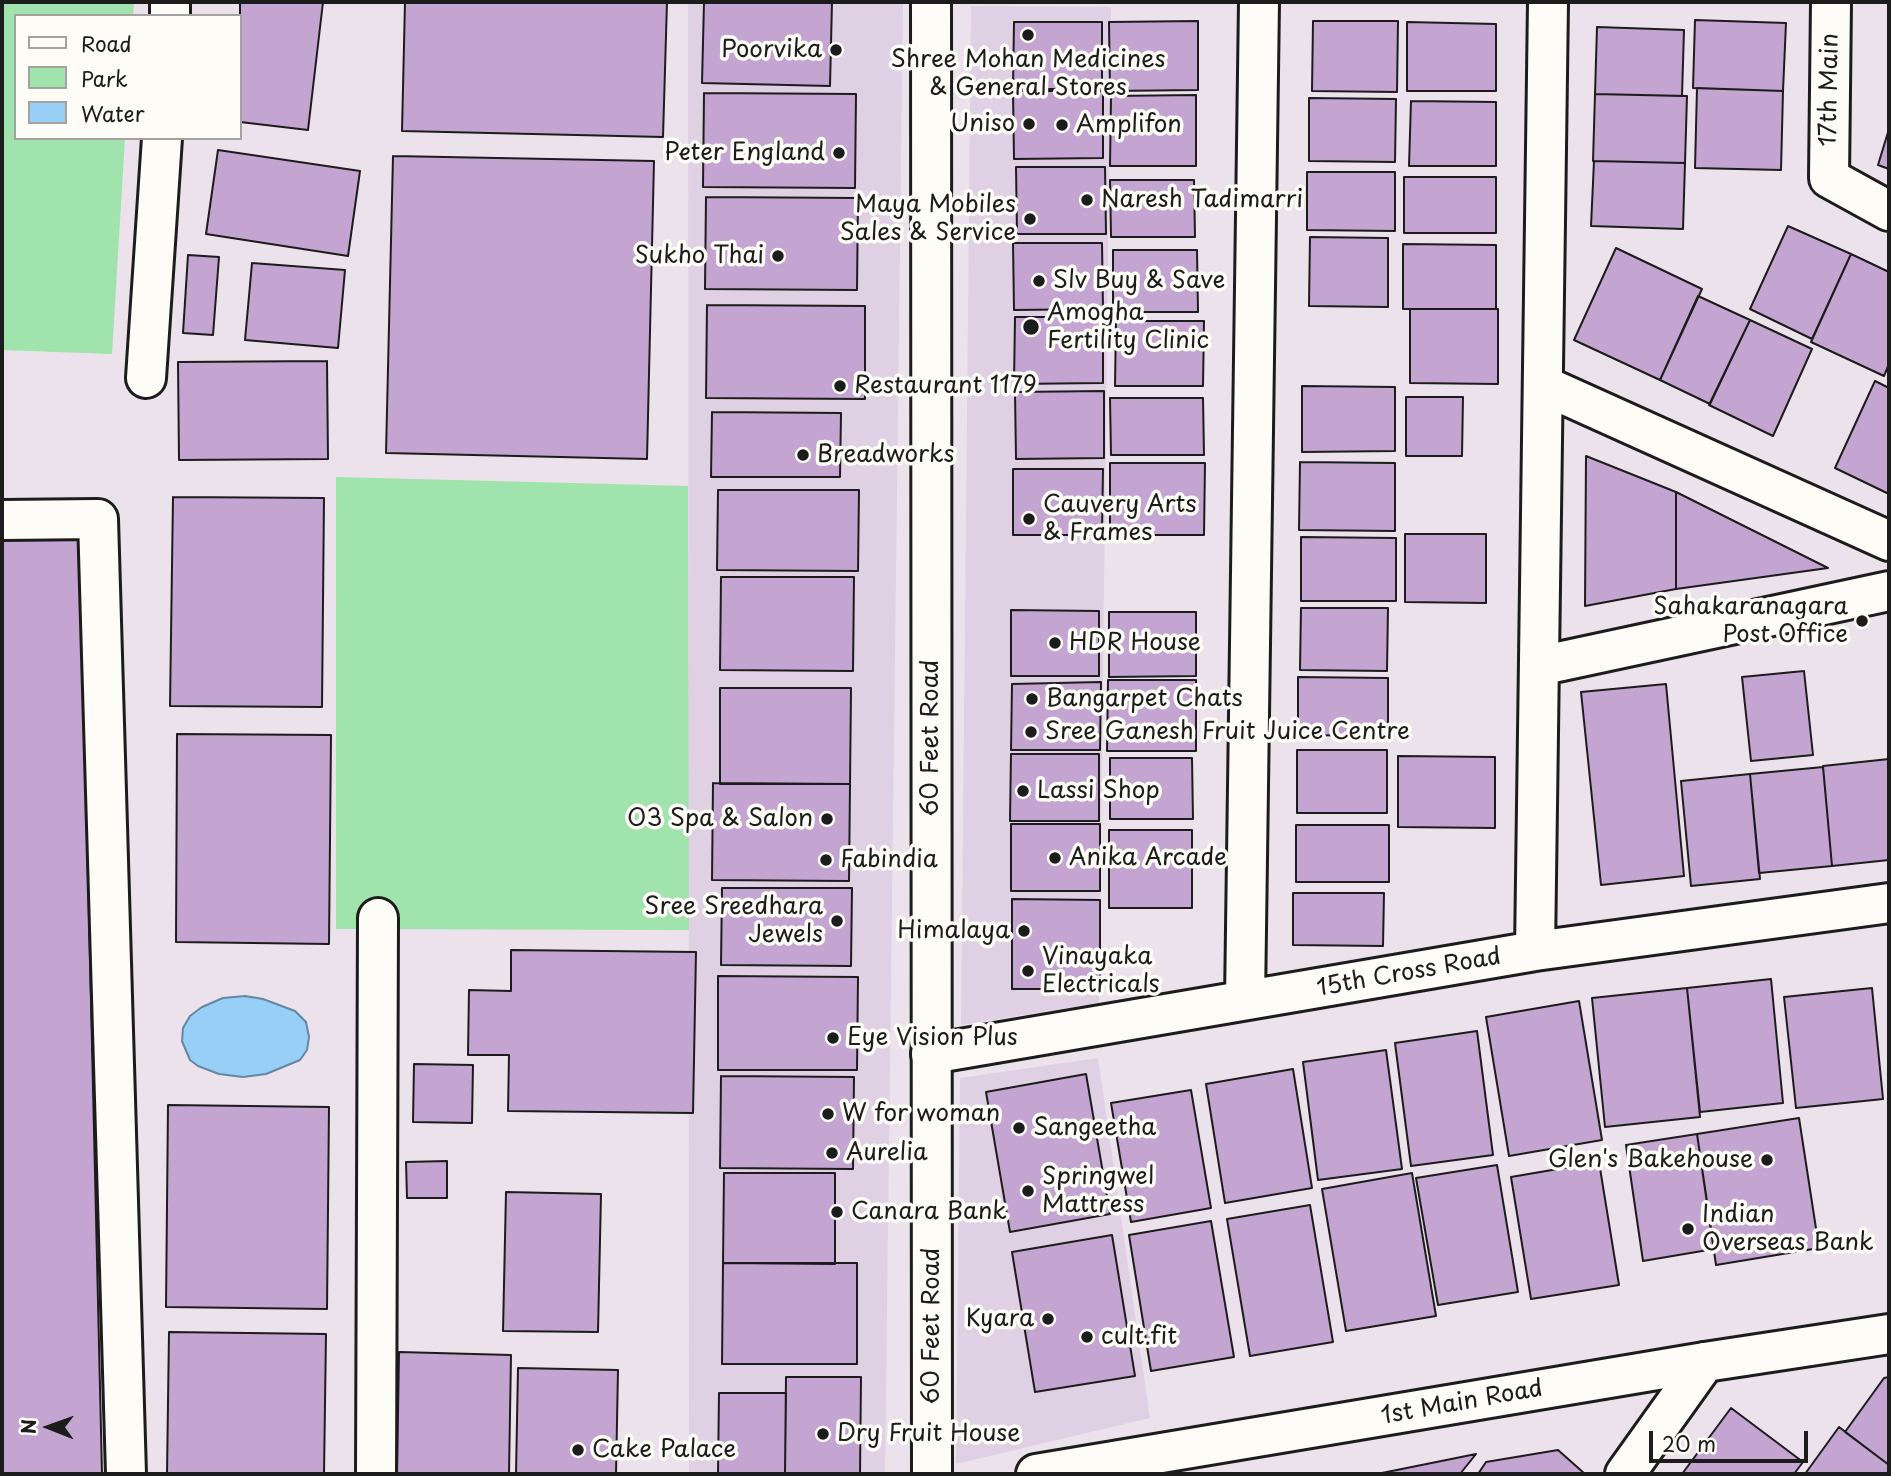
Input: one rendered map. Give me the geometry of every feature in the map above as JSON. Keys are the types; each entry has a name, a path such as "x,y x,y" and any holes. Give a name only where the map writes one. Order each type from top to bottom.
{"street":[{"name":"60 Feet Road","path":"931,2 932,1474"},
{"path":"1245,1000 1259,2"},
{"path":"1535,951 1548,2"},
{"name":"17th Main","path":"1831,2 1829,178 1889,211"},
{"path":"146,378 162,140"},
{"path":"1543,385 1889,541"},
{"path":"2,520 98,519 126,1474"},
{"path":"1539,666 1889,592"},
{"name":"15th Cross Road","path":"932,1054 1535,951 1889,903"},
{"path":"376,1474 378,918"},
{"name":"1st Main Road","path":"1036,1474 1705,1362 1889,1334"},
{"path":"1625,1474 1705,1362"}],"shaded area":[{"path":"688,2 903,2 885,1474 689,1474"},
{"path":"971,6 1111,7 1099,1003 961,1025"},
{"path":"1098,1058 1150,1418 956,1464 960,1078"}],"green space":[{"path":"2,2 134,2 133,14 14,14 14,140 125,140 112,354 2,350"},
{"path":"336,477 688,486 689,930 336,929"}],"water":[{"path":"245,996 263,999 295,1011 306,1022 309,1037 307,1050 300,1060 266,1074 243,1077 219,1074 190,1060 182,1041 183,1028 190,1016 202,1007 223,998"}],"building":[{"path":"240,2 323,2 308,130 242,122"},
{"path":"405,2 667,2 663,137 402,131"},
{"path":"704,2 832,2 830,86 702,83"},
{"path":"1695,20 1786,23 1783,91 1693,88"},
{"path":"1198,21 1198,90 1110,91 1109,22"},
{"path":"1313,21 1398,21 1397,92 1312,91"},
{"path":"1014,22 1102,22 1102,89 1013,89"},
{"path":"1407,22 1496,24 1496,91 1407,91"},
{"path":"1597,27 1684,30 1682,96 1595,94"},
{"path":"1697,88 1783,91 1781,170 1695,168"},
{"path":"1013,91 1103,91 1103,158 1014,159"},
{"path":"704,93 856,94 855,188 703,187"},
{"path":"1595,94 1687,96 1685,163 1593,161"},
{"path":"1196,95 1196,166 1110,166 1111,96"},
{"path":"1309,98 1396,99 1395,162 1309,161"},
{"path":"1411,101 1496,102 1496,166 1409,166"},
{"path":"1889,129 1889,169 1878,165"},
{"path":"218,150 360,171 348,256 206,234"},
{"path":"393,156 654,161 647,459 386,453"},
{"path":"1594,161 1685,163 1683,229 1591,226"},
{"path":"1016,167 1105,167 1106,234 1017,234"},
{"path":"1307,172 1395,172 1395,231 1307,230"},
{"path":"1404,177 1496,177 1496,233 1404,233"},
{"path":"1110,180 1194,180 1195,237 1111,237"},
{"path":"706,197 858,198 857,290 705,289"},
{"path":"1788,226 1851,254 1812,339 1750,309"},
{"path":"1310,237 1388,238 1388,307 1309,306"},
{"path":"1013,243 1102,243 1103,309 1014,310"},
{"path":"1403,244 1496,245 1496,309 1403,309"},
{"path":"1616,248 1702,289 1660,380 1574,340"},
{"path":"1113,250 1197,250 1198,312 1113,312"},
{"path":"1851,254 1889,272 1889,364 1884,376 1811,342"},
{"path":"188,255 219,257 213,335 183,333"},
{"path":"252,263 345,270 338,348 245,340"},
{"path":"1698,296 1750,320 1710,404 1660,380"},
{"path":"707,305 865,306 865,399 706,398"},
{"path":"1410,309 1498,309 1498,384 1410,383"},
{"path":"1015,317 1103,317 1103,383 1014,384"},
{"path":"1750,320 1812,349 1773,436 1709,405"},
{"path":"1116,321 1204,321 1203,386 1115,386"},
{"path":"327,361 328,459 179,460 178,362"},
{"path":"1875,381 1889,388 1889,494 1835,468"},
{"path":"1302,386 1395,387 1395,451 1302,452"},
{"path":"1104,391 1104,458 1016,459 1015,392"},
{"path":"1406,397 1463,397 1462,456 1406,456"},
{"path":"1110,398 1203,398 1204,455 1111,455"},
{"path":"712,412 841,413 840,477 711,477"},
{"path":"1586,456 1676,492 1676,589 1585,606"},
{"path":"1300,462 1395,463 1395,531 1299,530"},
{"path":"1110,463 1205,463 1204,535 1110,535"},
{"path":"1013,469 1103,469 1102,535 1013,535"},
{"path":"718,490 859,490 858,571 717,570"},
{"path":"1676,492 1828,568 1676,589"},
{"path":"173,497 324,498 322,707 170,706"},
{"path":"80,528 102,1474 2,1474 2,530"},
{"path":"1405,534 1486,534 1486,603 1405,602"},
{"path":"1301,537 1396,538 1396,601 1301,601"},
{"path":"721,577 854,577 853,671 720,670"},
{"path":"1301,608 1388,608 1387,671 1300,670"},
{"name":"HDR House","path":"1011,610 1099,611 1099,676 1011,676"},
{"path":"1109,612 1196,612 1196,676 1109,677"},
{"path":"1804,671 1813,755 1751,761 1742,677"},
{"path":"1298,677 1388,678 1388,736 1298,735"},
{"path":"1108,680 1196,680 1196,751 1107,751"},
{"path":"1101,682 1100,750 1011,750 1012,684"},
{"path":"1666,684 1684,876 1601,885 1581,692"},
{"path":"720,688 851,688 850,784 720,784"},
{"path":"177,734 331,735 329,944 176,942"},
{"path":"1297,750 1387,750 1387,813 1297,813"},
{"path":"1011,754 1099,754 1099,821 1010,821"},
{"path":"1398,756 1495,757 1495,828 1398,827"},
{"path":"1110,758 1192,758 1193,819 1110,819"},
{"path":"1889,759 1889,860 1832,866 1823,766"},
{"path":"1823,767 1832,866 1759,873 1750,774"},
{"path":"1750,774 1760,879 1691,886 1681,781"},
{"path":"713,783 850,784 849,881 712,880"},
{"name":"Anika Arcade","path":"1011,824 1100,824 1100,891 1011,891"},
{"path":"1296,825 1389,825 1389,882 1296,882"},
{"path":"1109,830 1192,830 1192,908 1109,908"},
{"path":"722,888 852,888 851,966 721,965"},
{"path":"1293,893 1384,893 1383,946 1293,945"},
{"path":"1012,899 1100,900 1100,989 1012,989"},
{"path":"511,950 696,952 693,1113 508,1111 509,1055 468,1055 469,990 511,991"},
{"path":"718,976 858,977 857,1070 718,1070"},
{"path":"1771,979 1783,1103 1700,1112 1687,988"},
{"path":"1687,988 1700,1117 1605,1127 1592,998"},
{"path":"1872,988 1883,1099 1796,1108 1784,997"},
{"path":"1579,1001 1602,1140 1509,1156 1486,1017"},
{"path":"1477,1031 1493,1155 1411,1166 1395,1043"},
{"path":"1386,1050 1402,1169 1318,1180 1303,1062"},
{"path":"414,1064 473,1065 472,1123 413,1122"},
{"path":"1293,1069 1312,1188 1225,1203 1206,1084"},
{"path":"1086,1074 1110,1214 1010,1232 986,1092"},
{"path":"721,1076 854,1077 853,1169 720,1168"},
{"path":"1191,1090 1211,1208 1131,1222 1111,1103"},
{"path":"168,1105 329,1107 327,1309 166,1307"},
{"path":"1799,1118 1819,1248 1716,1265 1697,1134"},
{"path":"1697,1134 1714,1249 1643,1261 1626,1145"},
{"path":"447,1161 447,1198 407,1198 406,1162"},
{"path":"1599,1162 1619,1285 1531,1299 1511,1177"},
{"path":"1497,1165 1518,1292 1438,1305 1416,1178"},
{"path":"724,1173 835,1173 835,1264 723,1263"},
{"path":"1412,1173 1436,1316 1346,1331 1322,1189"},
{"path":"506,1192 601,1194 598,1332 503,1331"},
{"path":"1310,1205 1333,1342 1250,1356 1227,1219"},
{"path":"1211,1221 1234,1357 1151,1371 1129,1235"},
{"path":"1112,1235 1135,1376 1035,1392 1012,1252"},
{"path":"723,1263 857,1263 857,1364 722,1364"},
{"path":"169,1332 326,1334 324,1474 167,1474"},
{"path":"399,1352 511,1355 509,1474 397,1473"},
{"path":"518,1368 618,1370 616,1474 516,1474"},
{"name":"Dry Fruit House","path":"786,1377 861,1377 860,1474 785,1474"},
{"path":"1889,1377 1889,1465 1845,1432 1884,1378"},
{"path":"719,1393 786,1393 785,1474 718,1474"},
{"path":"1731,1408 1803,1462 1794,1474 1682,1474"},
{"path":"1839,1427 1889,1465 1889,1474 1805,1474"},
{"path":"1558,1450 1585,1474 1478,1474 1486,1462"},
{"path":"1476,1454 1460,1474 1377,1474"}],"place":[{"name":"Shree Mohan Medicines & General Stores","path":"1028,35"},
{"name":"Poorvika","path":"836,50"},
{"name":"Uniso","path":"1029,124"},
{"name":"Amplifon","path":"1062,125"},
{"name":"Peter England","path":"839,153"},
{"name":"Naresh Tadimarri","path":"1087,200"},
{"name":"Maya Mobiles Sales & Service","path":"1030,219"},
{"name":"Sukho Thai","path":"778,256"},
{"name":"Slv Buy & Save","path":"1039,281"},
{"name":"Amogha Fertility Clinic","path":"1031,327"},
{"name":"Restaurant 1179","path":"840,386"},
{"name":"Breadworks","path":"803,455"},
{"name":"Cauvery Arts & Frames","path":"1029,519"},
{"name":"Sahakaranagara Post Office","path":"1862,621"},
{"name":"HDR House","path":"1055,643"},
{"name":"Bangarpet Chats","path":"1032,699"},
{"name":"Sree Ganesh Fruit Juice Centre","path":"1031,732"},
{"name":"Lassi Shop","path":"1023,791"},
{"name":"O3 Spa & Salon","path":"827,819"},
{"name":"Anika Arcade","path":"1055,858"},
{"name":"Fabindia","path":"826,860"},
{"name":"Sree Sreedhara Jewels","path":"837,921"},
{"name":"Himalaya","path":"1024,931"},
{"name":"Vinayaka Electricals","path":"1028,971"},
{"name":"Eye Vision Plus","path":"833,1038"},
{"name":"W for woman","path":"828,1114"},
{"name":"Sangeetha","path":"1019,1128"},
{"name":"Aurelia","path":"832,1153"},
{"name":"Glen's Bakehouse","path":"1767,1160"},
{"name":"Springwel Mattress","path":"1028,1191"},
{"name":"Canara Bank","path":"837,1212"},
{"name":"Indian Overseas Bank","path":"1688,1229"},
{"name":"Kyara","path":"1048,1319"},
{"name":"cult.fit","path":"1087,1337"},
{"name":"Dry Fruit House","path":"823,1434"},
{"name":"Cake Palace","path":"578,1450"}]}
